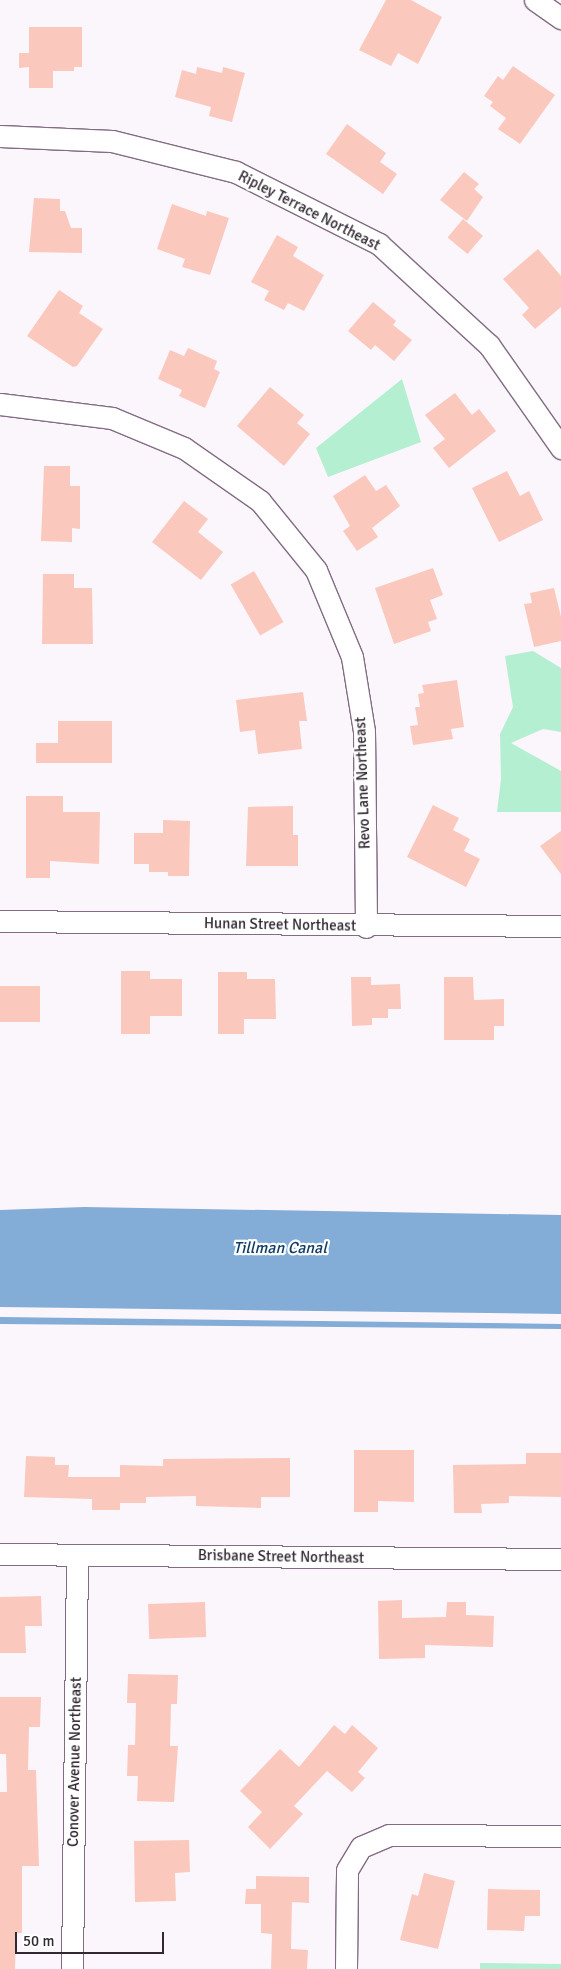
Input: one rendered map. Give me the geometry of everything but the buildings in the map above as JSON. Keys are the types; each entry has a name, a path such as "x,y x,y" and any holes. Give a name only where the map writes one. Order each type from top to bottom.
{"street":[{"path":"534,0 561,18"},
{"name":"Ripley Terrace Northeast","path":"0,136 112,141 236,172 379,244 489,345 561,448"},
{"name":"Revo Lane Northeast","path":"0,404 112,418 184,448 260,501 316,570 352,657 364,731 366,927"},
{"name":"Hunan Street Northeast","path":"0,921 366,927 561,926"},
{"name":"Brisbane Street Northeast","path":"0,1554 561,1559"},
{"name":"Conover Avenue Northeast","path":"72,1969 77,1555"},
{"path":"346,1969 348,1870 361,1847 389,1835 561,1836"}],"green space":[{"path":"402,379 421,442 328,477 316,448"},
{"path":"533,651 561,668 561,732 543,729 511,743 561,771 561,812 497,812 501,779 500,734 513,707 505,656"},
{"path":"480,1963 561,1964 561,1969 480,1969"}],"water":[{"name":"Tillman Canal","path":"84,1207 561,1215 561,1314 0,1307 0,1210"},
{"path":"0,1317 561,1324 561,1329 0,1324"}]}
